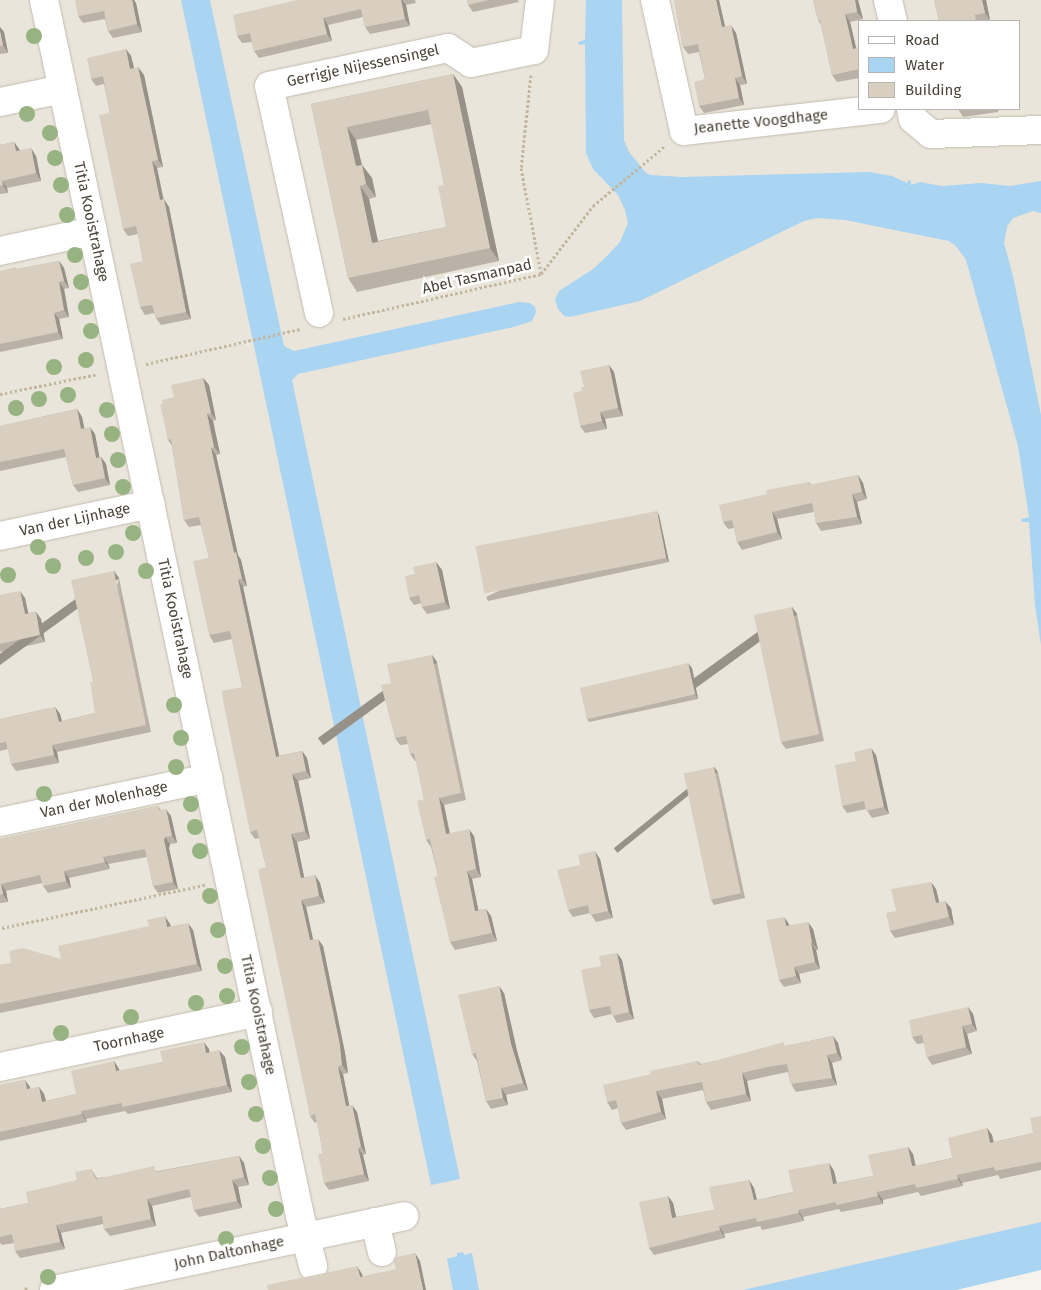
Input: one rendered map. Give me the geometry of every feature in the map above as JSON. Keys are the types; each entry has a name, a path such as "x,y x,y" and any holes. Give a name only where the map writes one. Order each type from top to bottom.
{"street":[{"name":"Titia Kooistrahage","path":"44,0 305,1237 313,1266"},
{"path":"534,50 540,0"},
{"name":"Jeanette Voogdhage","path":"656,0 684,131 872,110"},
{"path":"888,0 893,20"},
{"name":"Gerrigje Nijessensingel","path":"329,316 269,86 448,48 471,63 534,50"},
{"path":"0,102 63,89"},
{"path":"911,110 913,118 931,134 1041,130"},
{"path":"0,251 93,231"},
{"name":"Van der Lijnhage","path":"0,536 151,504"},
{"name":"Van der Molenhage","path":"0,822 208,778"},
{"name":"Toornhage","path":"0,1068 258,1012"},
{"name":"John Daltonhage","path":"54,1290 404,1216"},
{"path":"375,1222 382,1252"}],"path":[{"path":"534,50 521,168 541,274"},
{"name":"Abel Tasmanpad","path":"329,316 541,274 585,215 650,158"},
{"path":"138,366 290,331"},
{"path":"0,394 100,374"},
{"path":"2,928 201,886"}],"shaded area":[{"path":"0,0 1041,0 1041,1250 854,1290 0,1290"}],"water":[{"path":"181,0 210,0 284,346 294,351 519,302 530,303 535,307 536,312 532,321 514,327 298,374 292,380 460,1179 431,1185"},
{"path":"586,0 622,0 624,140 629,152 646,173 651,175 681,177 869,172 892,176 907,183 908,180 911,181 911,185 920,182 942,186 981,183 1010,186 1041,181 1041,213 1033,211 1013,218 1007,227 1004,243 1013,276 1041,415 1041,645 1035,605 1029,522 1022,522 1021,519 1029,517 1018,446 966,260 956,246 949,241 845,220 817,218 804,221 640,301 570,317 564,316 558,309 555,300 559,291 593,269 605,258 620,242 628,223 625,210 618,195 593,169 586,153 585,44 579,45 578,42 585,40"},
{"path":"1041,1222 1041,1270 956,1290 743,1290"},
{"path":"463,1252 464,1255 472,1253 479,1290 453,1290 447,1259"}],"building":[{"path":"75,0 132,0 137,24 108,31 104,11 78,16"},
{"path":"297,0 401,0 405,19 365,27 361,9 323,18 327,34 254,51 250,33 237,36 233,15"},
{"path":"467,0 489,0 468,5"},
{"path":"674,0 716,0 722,27 731,25 742,76 735,78 739,98 699,106 694,82 705,79 698,44 683,47"},
{"path":"813,0 855,0 857,12 845,14 853,49 858,48 858,69 832,75 820,20 818,20"},
{"path":"934,0 982,0 985,13 975,15 976,20 939,20"},
{"path":"0,31 3,45 0,46"},
{"path":"126,49 130,69 138,67 158,160 152,161 160,200 164,199 186,312 156,318 152,305 140,307 130,264 143,261 136,226 123,229 99,115 110,113 103,76 91,79 87,58"},
{"path":"453,74 490,248 348,278 311,104","holes":["428,110 444,185 438,186 446,227 372,243 360,186 366,184 362,165 356,166 347,127"]},
{"path":"14,142 16,151 31,148 36,173 2,181 3,185 0,186 0,145"},
{"path":"59,261 64,281 59,282 64,310 54,313 58,332 0,344 0,271"},
{"path":"609,365 618,408 600,412 602,421 580,426 573,393 582,391 581,387 584,387 580,371"},
{"path":"203,378 211,413 207,414 214,447 211,448 234,553 236,552 242,579 238,579 276,757 302,751 306,771 292,774 305,831 291,834 301,878 315,875 319,896 301,900 310,940 318,939 340,1045 342,1065 338,1067 346,1106 352,1105 361,1147 358,1148 364,1174 324,1183 318,1154 323,1153 315,1114 310,1116 258,869 266,867 257,830 250,832 224,706 222,691 242,687 239,672 230,631 209,635 193,561 209,558 199,517 184,520 171,439 168,440 160,404 163,404 162,400 174,397 171,385"},
{"path":"77,409 81,429 90,427 96,458 101,457 105,478 73,485 64,449 0,462 0,426"},
{"path":"858,475 862,492 852,494 857,517 816,523 812,503 772,512 777,532 737,542 732,520 723,522 719,505 767,494 766,490 809,482 809,485"},
{"path":"657,511 666,558 485,593 475,546"},
{"path":"436,562 445,602 422,607 419,595 409,598 405,576 415,574 413,567"},
{"path":"114,571 146,725 52,745 54,755 11,764 6,742 0,743 0,719 55,707 59,722 95,713 90,682 93,682 71,580"},
{"path":"20,591 25,614 36,612 40,635 0,644 0,595"},
{"path":"792,607 819,734 781,742 754,615"},
{"path":"432,655 461,793 439,798 446,834 469,829 476,869 467,871 475,911 486,909 492,933 450,942 434,877 438,876 430,839 426,840 417,801 424,799 414,753 410,754 406,736 395,738 381,685 391,683 387,664"},
{"path":"688,663 695,694 587,719 580,688"},
{"path":"871,748 884,807 866,811 864,801 842,806 835,765 856,761 854,752"},
{"path":"714,767 741,893 710,900 684,773"},
{"path":"158,806 159,810 166,809 172,836 165,837 164,840 173,882 153,886 145,849 103,857 105,862 64,871 66,881 43,886 40,875 1,884 3,894 0,895 0,839"},
{"path":"595,851 608,911 590,915 588,905 568,910 557,870 580,865 578,855"},
{"path":"931,882 936,903 945,901 949,917 890,931 886,913 896,911 891,889"},
{"path":"165,916 167,927 188,923 197,964 0,1004 0,965 11,963 9,951 23,948 61,959 58,946 149,926 147,920"},
{"path":"784,917 786,926 808,922 815,962 794,967 796,976 779,980 766,920"},
{"path":"617,953 629,1012 612,1016 610,1006 589,1010 581,970 601,966 599,956"},
{"path":"499,986 511,1044 523,1083 501,1088 503,1098 486,1101 476,1053 472,1054 458,995"},
{"path":"968,1007 972,1024 962,1026 966,1047 927,1057 922,1035 912,1037 909,1020"},
{"path":"833,1036 837,1053 827,1055 832,1078 791,1084 787,1064 767,1067 742,1073 746,1094 706,1102 702,1082 656,1091 661,1112 621,1123 616,1100 607,1102 603,1085 651,1074 650,1071 698,1061 699,1065 784,1042 784,1046"},
{"path":"204,1042 206,1053 219,1050 227,1085 122,1107 122,1103 81,1111 82,1114 0,1132 0,1085 25,1080 27,1089 39,1087 42,1102 76,1094 71,1071 114,1061 116,1071 163,1062 160,1051"},
{"path":"1041,1116 1041,1162 995,1171 994,1167 957,1175 958,1179 916,1188 915,1184 877,1192 878,1196 836,1205 836,1202 798,1210 799,1213 757,1222 756,1218 719,1226 720,1230 649,1248 639,1202 668,1196 672,1218 714,1210 709,1187 749,1180 754,1200 793,1192 788,1170 829,1163 833,1184 873,1176 868,1155 908,1147 912,1166 932,1163 952,1158 948,1138 987,1128 990,1143 1033,1133 1030,1118"},
{"path":"239,1156 244,1177 232,1180 237,1201 194,1210 189,1189 147,1199 151,1219 104,1229 102,1216 56,1225 60,1242 15,1251 12,1234 0,1237 0,1209 28,1203 26,1192 77,1180 75,1172 91,1169 96,1179 154,1166 156,1172"},
{"path":"415,1253 423,1290 268,1290 267,1285 357,1266 360,1277 396,1269 393,1258"}]}
